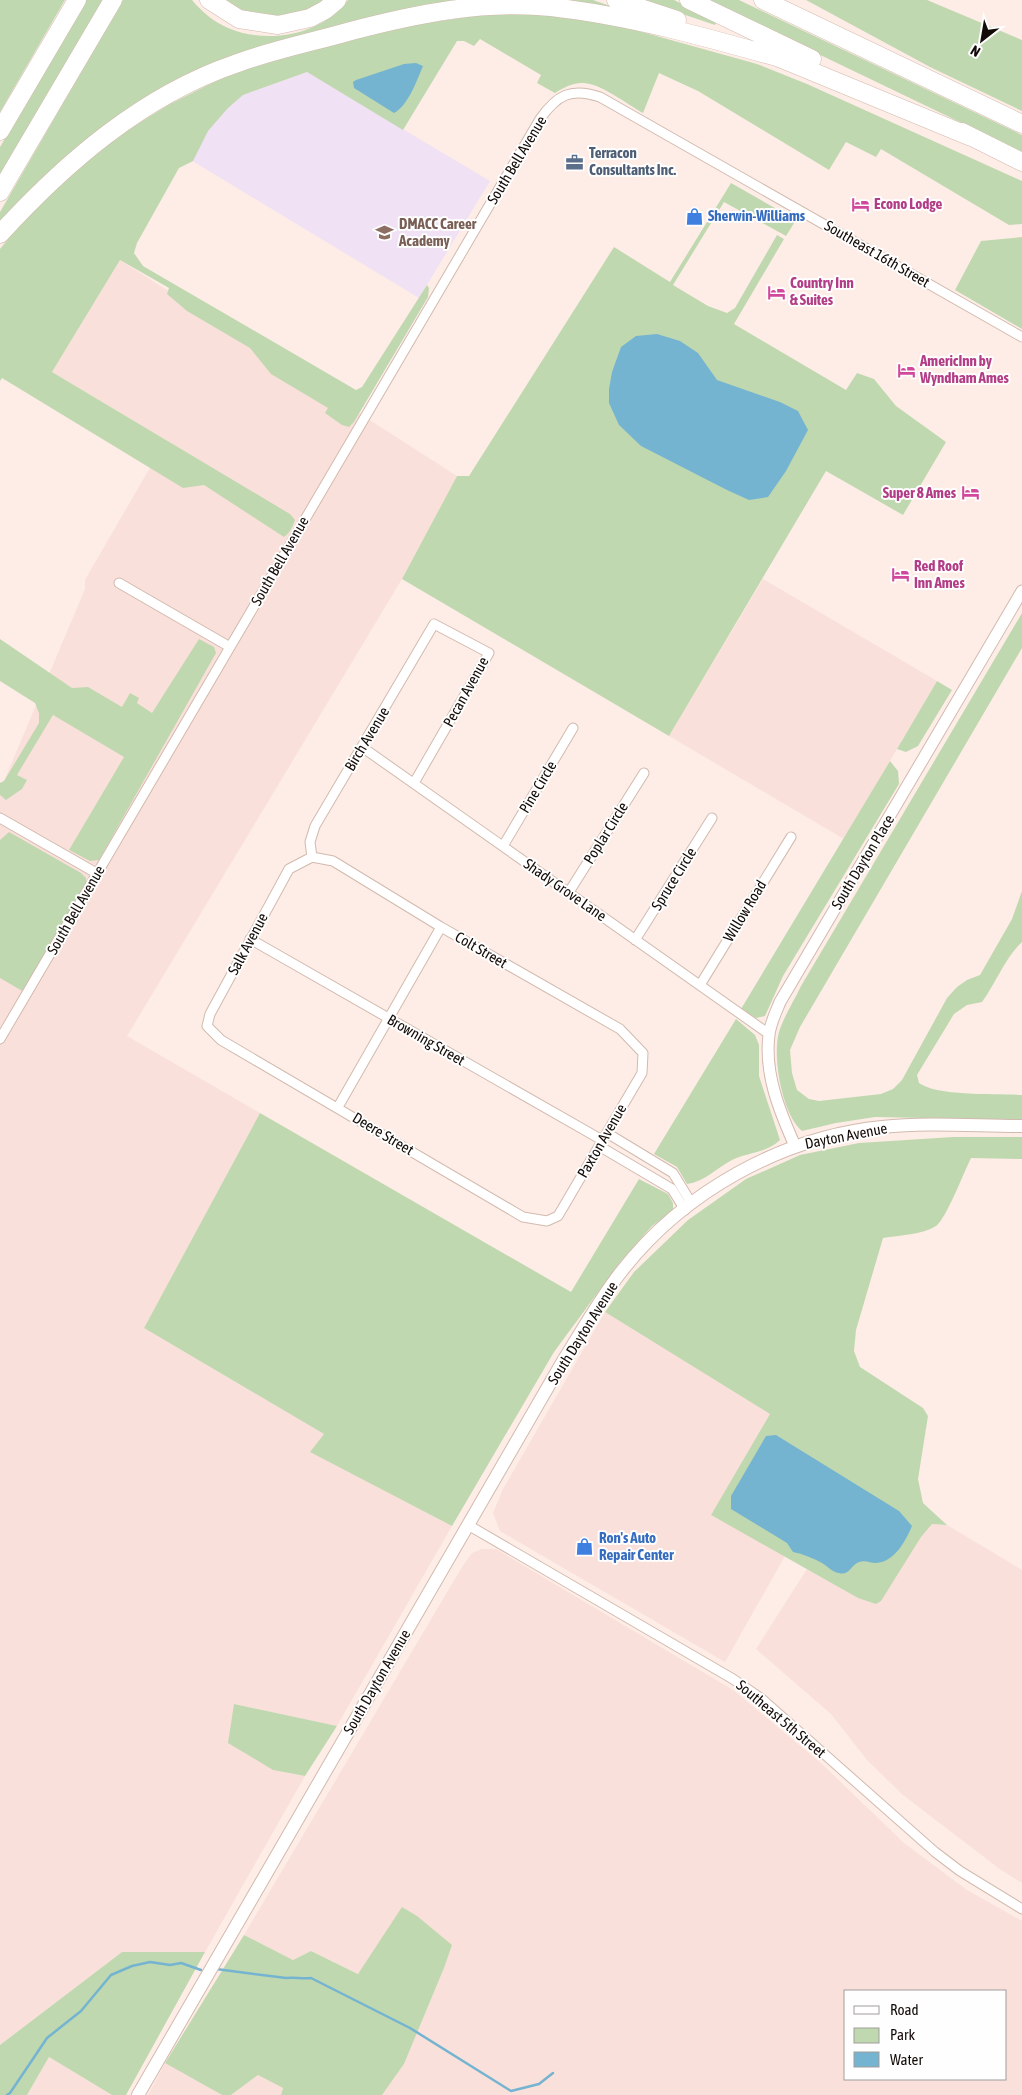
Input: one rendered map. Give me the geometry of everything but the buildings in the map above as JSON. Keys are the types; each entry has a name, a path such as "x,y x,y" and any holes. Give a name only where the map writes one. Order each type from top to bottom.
{"highway":[{"path":"0,131 77,0"},
{"path":"0,192 113,0"},
{"path":"209,0 239,19 278,25 310,18 325,10 337,0"},
{"path":"616,0 787,60 971,137"},
{"path":"689,0 1022,162"},
{"path":"763,0 1022,124"},
{"path":"792,0 829,23 986,107"},
{"path":"0,234 37,194 84,152 154,102 194,81 235,64 373,25 444,10 479,6 550,7 648,24 712,39 787,60"}],"main road":[{"name":"Dayton Avenue","path":"622,1271 640,1250 688,1207 729,1179 763,1160 795,1146 826,1136 882,1127 935,1124 1022,1126"},
{"name":"South Dayton Avenue","path":"138,2095 563,1361 601,1299 622,1271"}],"street":[{"name":"Southeast 16th Street","path":"571,93 583,91 600,96 1022,337"},
{"name":"South Bell Avenue","path":"0,1039 540,119 548,107 560,97 571,93"},
{"path":"119,583 230,647"},
{"name":"South Dayton Place","path":"795,1146 775,1097 768,1062 768,1034 780,1002 1022,591"},
{"name":"Birch Avenue","path":"312,857 310,842 315,826 434,624"},
{"name":"Pecan Avenue","path":"414,783 489,653 434,624"},
{"name":"Pine Circle","path":"503,846 573,728"},
{"name":"Shady Grove Lane","path":"362,747 768,1034"},
{"name":"Poplar Circle","path":"569,892 644,773"},
{"path":"0,818 98,874"},
{"name":"Spruce Circle","path":"635,940 712,818"},
{"name":"Willow Road","path":"700,986 791,837"},
{"name":"Colt Street","path":"312,857 333,861 441,927 620,1029 643,1053"},
{"name":"Salk Avenue","path":"221,1040 207,1026 210,1014 289,869 312,857"},
{"path":"338,1107 441,927"},
{"name":"Browning Street","path":"250,939 603,1140 673,1173 688,1207"},
{"name":"Deere Street","path":"221,1040 523,1217 547,1221"},
{"name":"Paxton Avenue","path":"547,1221 558,1216 642,1073 643,1053"},
{"name":"Browning Street","path":"603,1140 672,1189 688,1207"},
{"name":"Southeast 5th Street","path":"468,1526 724,1674 755,1694 935,1852 960,1871 1022,1908"}],"shaded area":[{"name":"DMACC Career Academy","path":"307,72 490,181 419,298 161,142 243,95"},
{"path":"120,260 457,476 402,579 127,1036 260,1113 144,1328 324,1434 311,1452 452,1526 337,1726 234,1704 273,1770 305,1776 205,1952 122,1952 0,2045 0,783 4,781 85,589 85,580 166,440 52,372"},
{"path":"763,579 937,681 844,839 669,736"},
{"path":"605,1312 771,1414 711,1515 785,1556 725,1662 500,1531 493,1513 503,1489"},
{"path":"932,1524 947,1525 1022,1570 1022,1883 1001,1870 903,1795 867,1760 831,1714 756,1649 807,1569 858,1598"},
{"path":"482,1549 496,1549 733,1690 822,1764 904,1843 967,1890 1022,1921 1022,2095 382,2095 404,2064 444,1968 359,1974 311,1951 293,1960 244,1935 472,1553"},
{"path":"49,2057 112,2095 27,2095"},
{"path":"165,2063 222,2095 148,2095"},
{"path":"258,2075 283,2088 281,2095 231,2095"}],"green space":[{"path":"0,0 65,0 0,112"},
{"path":"86,0 105,0 0,179 0,147"},
{"path":"123,0 192,0 208,16 228,28 260,36 277,36 293,34 324,22 348,0 490,0 175,85 0,226 0,212"},
{"path":"209,0 331,0 323,6 266,24"},
{"path":"516,0 593,0 616,8 574,3"},
{"path":"641,0 674,0 717,20 715,25"},
{"path":"706,0 739,0 1022,135 1022,152"},
{"path":"806,0 927,0 1022,40 1022,111 930,67"},
{"path":"502,12 553,15 617,25 757,64 807,84 1022,181 1022,224 1009,225 881,149 876,157 846,142 829,170 698,91 659,73 643,113 591,84 576,83 555,93 537,83 541,75 480,39 474,46 464,41 457,41 403,130 307,72 243,95 228,108 208,131 193,161 179,168 137,243 134,253 143,266 356,390 362,387 427,285 429,288 428,297 354,422 349,427 342,425 325,413 328,408 271,374 250,348 187,311 167,294 169,288 120,260 52,372 290,514 295,520 290,531 284,537 204,485 183,488 2,378 0,381 0,249 20,224 71,173 116,137 170,104 228,75 283,58 406,26"},
{"path":"731,183 796,220 786,236 724,202 673,285 708,306 727,313 735,308 777,235 784,239 734,324 846,390 857,373 874,379 896,406 946,442 903,515 826,471 669,736 402,579 457,476 469,476 614,247 670,282"},
{"path":"1022,237 1022,329 955,290 981,241"},
{"path":"1022,613 1022,648 800,1027 790,1050 792,1073 797,1090 809,1099 819,1101 881,1094 893,1089 902,1080 947,998 967,980 980,975 1012,919 1022,891 1022,942 1011,955 982,1002 967,1005 954,1014 917,1075 919,1083 940,1090 968,1094 1022,1095 1022,1120 875,1117 802,1131 789,1112 780,1084 777,1042 784,1020 801,986"},
{"path":"0,639 72,688 88,687 122,707 130,693 139,698 137,703 152,713 199,639 214,647 216,653 99,860 90,861 69,850 124,757 53,715 17,775 27,780 22,789 6,800 0,795 0,783 4,781 39,723 39,713 35,703 0,681"},
{"path":"937,681 952,690 918,746 906,752 897,749"},
{"path":"890,761 898,771 899,784 783,976 765,1016 756,1018 741,1009"},
{"path":"9,832 81,873 86,878 86,884 24,992 0,978 0,840"},
{"path":"736,1019 755,1035 759,1045 759,1076 780,1140 763,1150 738,1157 705,1178 687,1184 677,1167 654,1154"},
{"path":"260,1113 571,1292 639,1179 668,1194 673,1203 673,1211 652,1226 621,1261 554,1352 452,1526 310,1452 324,1434 144,1328"},
{"path":"953,1137 1022,1137 1022,1159 971,1158 950,1205 936,1226 918,1233 883,1238 856,1330 854,1351 860,1367 923,1408 928,1416 918,1479 923,1503 947,1525 932,1524 921,1537 881,1601 876,1604 858,1598 711,1515 770,1414 605,1312 634,1272 688,1220 746,1179 800,1155 859,1143"},
{"path":"234,1704 337,1726 305,1776 273,1770 228,1743"},
{"path":"402,1907 417,1916 452,1945 404,2064 382,2095 281,2095 283,2088 258,2075 231,2095 222,2095 165,2063 244,1935 293,1960 311,1951 358,1974"},
{"path":"122,1952 205,1952 126,2095 112,2095 49,2057 27,2095 0,2095 0,2045"}],"water":[{"path":"416,63 423,66 415,85 404,105 394,113 354,88 353,82 356,80 404,64"},
{"path":"657,334 680,341 698,353 717,380 780,402 798,411 808,430 786,471 768,497 749,500 727,490 641,446 619,425 609,403 609,389 612,372 621,347 636,336"},
{"path":"776,1435 899,1511 912,1526 907,1538 894,1555 883,1562 860,1562 846,1573 835,1572 815,1559 793,1552 787,1543 731,1509 731,1496 766,1436"}],"waterway":[{"path":"7,2095 47,2038 81,2011 111,1975 132,1966 150,1962 170,1965 181,1963 201,1970"},
{"path":"216,1969 286,1978 311,1978 410,2028 511,2091 539,2084 553,2073"}],"place":[{"name":"Terracon Consultants Inc.","path":"575,162"},
{"name":"Econo Lodge","path":"860,204"},
{"name":"Sherwin-Williams","path":"694,216"},
{"name":"DMACC Career Academy","path":"385,233"},
{"name":"Country Inn & Suites","path":"776,292"},
{"name":"AmericInn by Wyndham Ames","path":"906,370"},
{"name":"Super 8 Ames","path":"970,493"},
{"name":"Red Roof Inn Ames","path":"900,575"},
{"name":"Ron's Auto Repair Center","path":"585,1547"}]}
